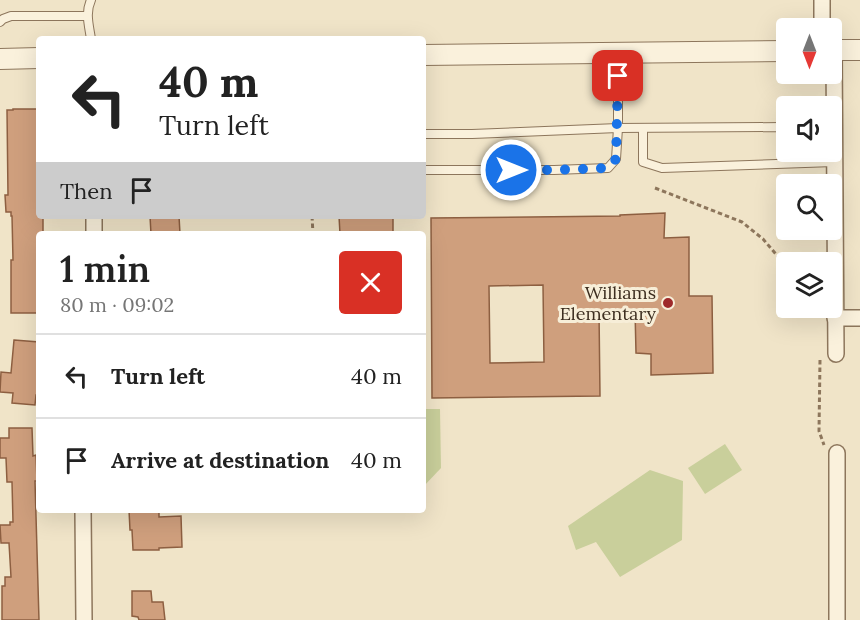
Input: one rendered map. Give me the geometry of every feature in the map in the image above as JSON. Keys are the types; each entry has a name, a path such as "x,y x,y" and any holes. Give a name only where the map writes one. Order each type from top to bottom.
{"street":[{"path":"822,0 822,18"},
{"path":"842,50 860,50"},
{"path":"426,54 776,51"},
{"path":"0,59 36,58"},
{"path":"834,162 835,252"},
{"path":"835,318 836,354"},
{"path":"842,318 860,318"},
{"path":"837,453 837,620"},
{"path":"83,513 84,620"}],"lane":[{"path":"90,36 87,16 91,0"},
{"path":"0,22 10,16 87,16"},
{"path":"426,170 608,168 616,159 618,52"},
{"path":"426,134 618,128 784,127 785,164"},
{"path":"643,128 644,162 662,168 834,162"}],"path":[{"path":"656,188 742,222 763,239 776,254"},
{"path":"820,360 819,431 823,444 837,453"}],"green space":[{"path":"426,409 440,409 441,468 426,484"},
{"path":"725,444 742,470 705,494 688,468"},
{"path":"650,470 683,481 682,540 620,577 596,542 576,550 568,526"}],"building":[{"path":"36,109 36,219 43,219 43,231 36,231 36,313 11,313 12,216 11,212 6,212 5,195 8,195 7,110"},
{"name":"Williams Elementary","path":"665,213 664,238 689,237 689,296 712,296 713,373 651,375 651,354 636,353 635,310 599,311 600,396 432,398 431,218","holes":["543,285 544,362 490,363 489,286"]},
{"path":"150,219 179,219 180,231 151,231"},
{"path":"339,219 393,219 393,231 340,231"},
{"path":"14,340 36,342 35,405 12,403 13,393 0,392 1,372 11,373"},
{"path":"9,428 32,428 33,456 36,455 39,620 2,620 2,586 5,586 5,577 11,577 9,543 1,543 0,525 10,525 10,522 13,522 12,482 7,482 6,458 0,458 0,438 9,438"},
{"path":"129,513 159,513 159,517 181,516 182,547 133,550 132,530 130,530"},
{"path":"132,591 151,591 152,602 163,602 165,620 139,620 138,617 132,616"}],"place":[{"name":"Williams Elementary","path":"668,303"}],"route":[{"path":"511,170 608,168 616,159 618,76"}]}
